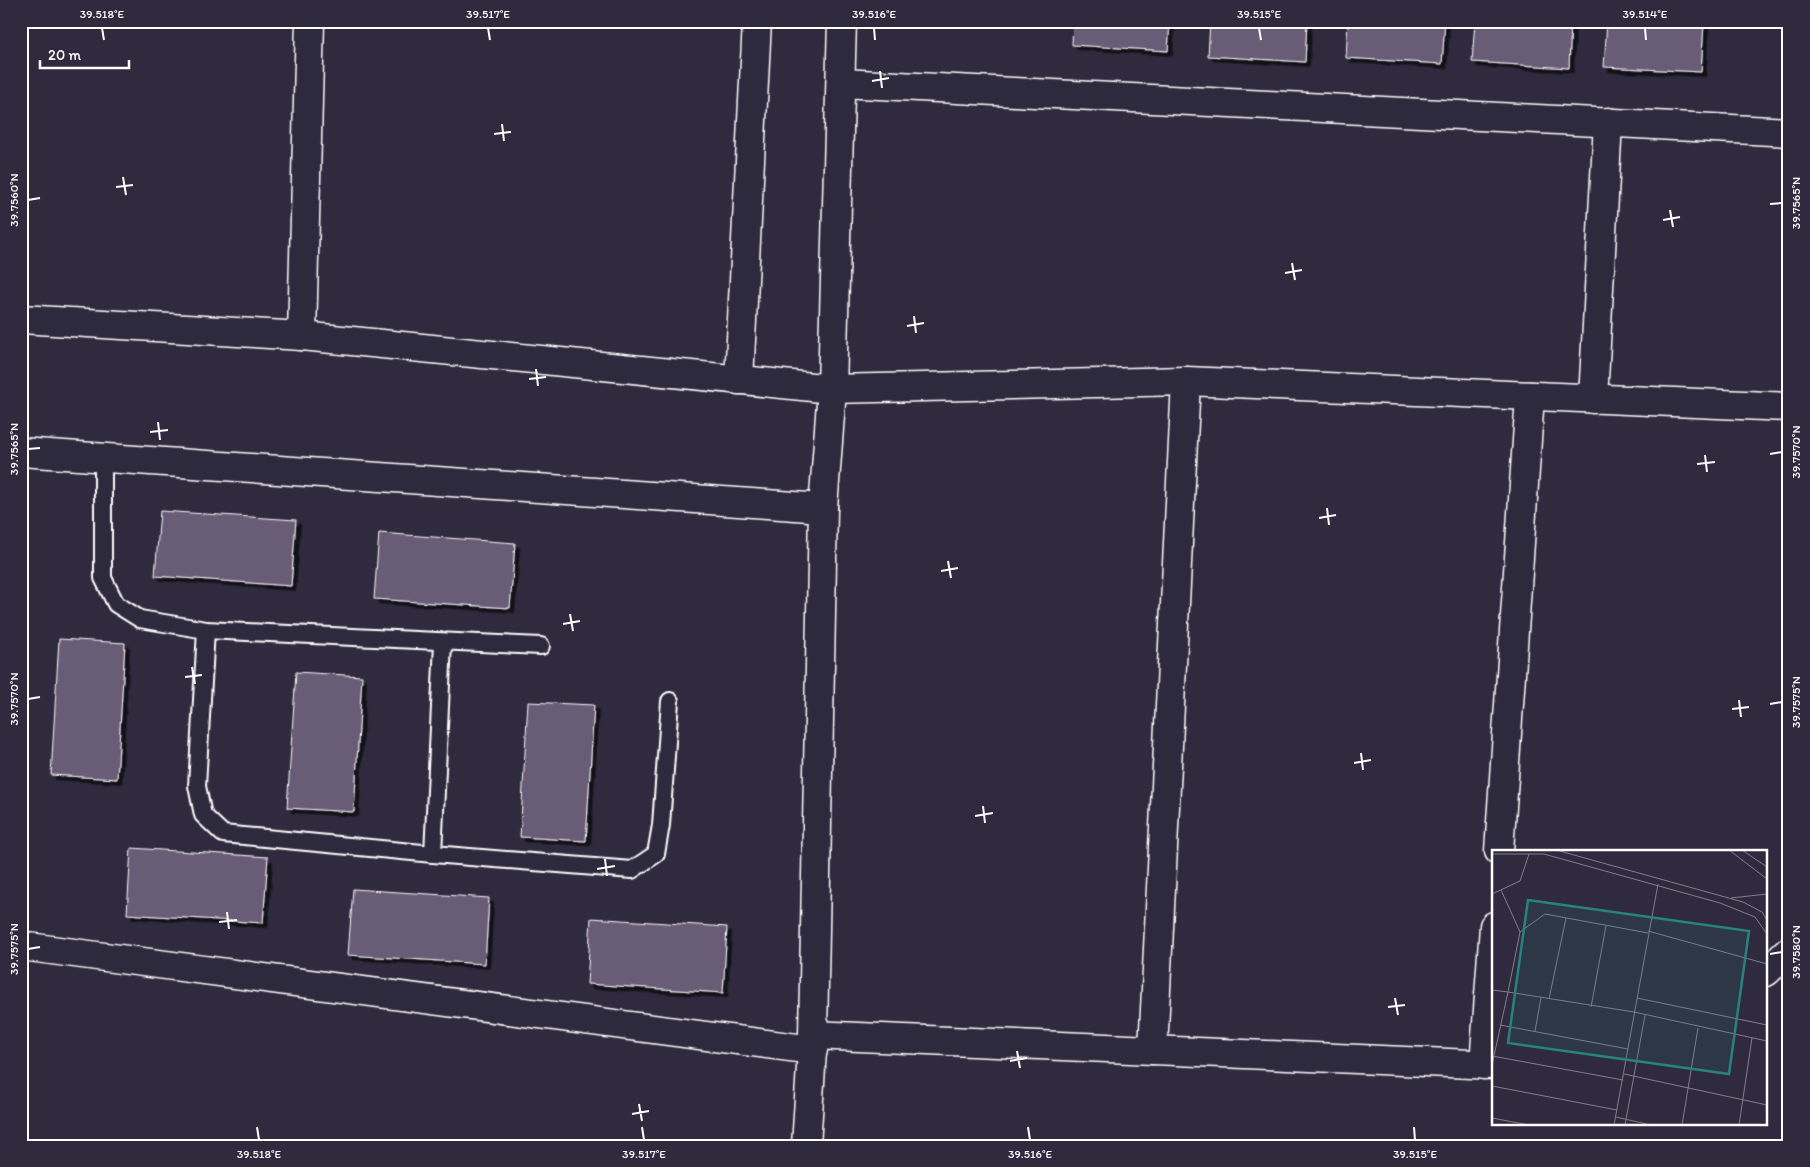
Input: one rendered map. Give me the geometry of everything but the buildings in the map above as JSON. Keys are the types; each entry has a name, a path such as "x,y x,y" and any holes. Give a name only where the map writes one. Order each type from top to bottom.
{"street":[{"path":"302,336 310,21"},
{"path":"739,380 757,21"},
{"path":"806,1146 813,1043 823,508 832,389 842,21"},
{"path":"841,83 1789,132"},
{"path":"1594,399 1608,122"},
{"path":"21,320 302,336 832,389 1186,381 1789,407"},
{"path":"1152,1050 1186,381"},
{"path":"1499,850 1530,396"},
{"path":"21,452 823,508"},
{"path":"21,946 813,1043 1152,1050 1489,1065 1492,982"},
{"path":"1768,970 1789,952"}],"lane":[{"path":"103,457 103,578 116,604 140,619 206,630 443,643 541,646"},
{"path":"206,630 197,786 203,815 224,834 433,854 632,870 656,854 661,825 670,701"},
{"path":"433,854 443,643"}]}
